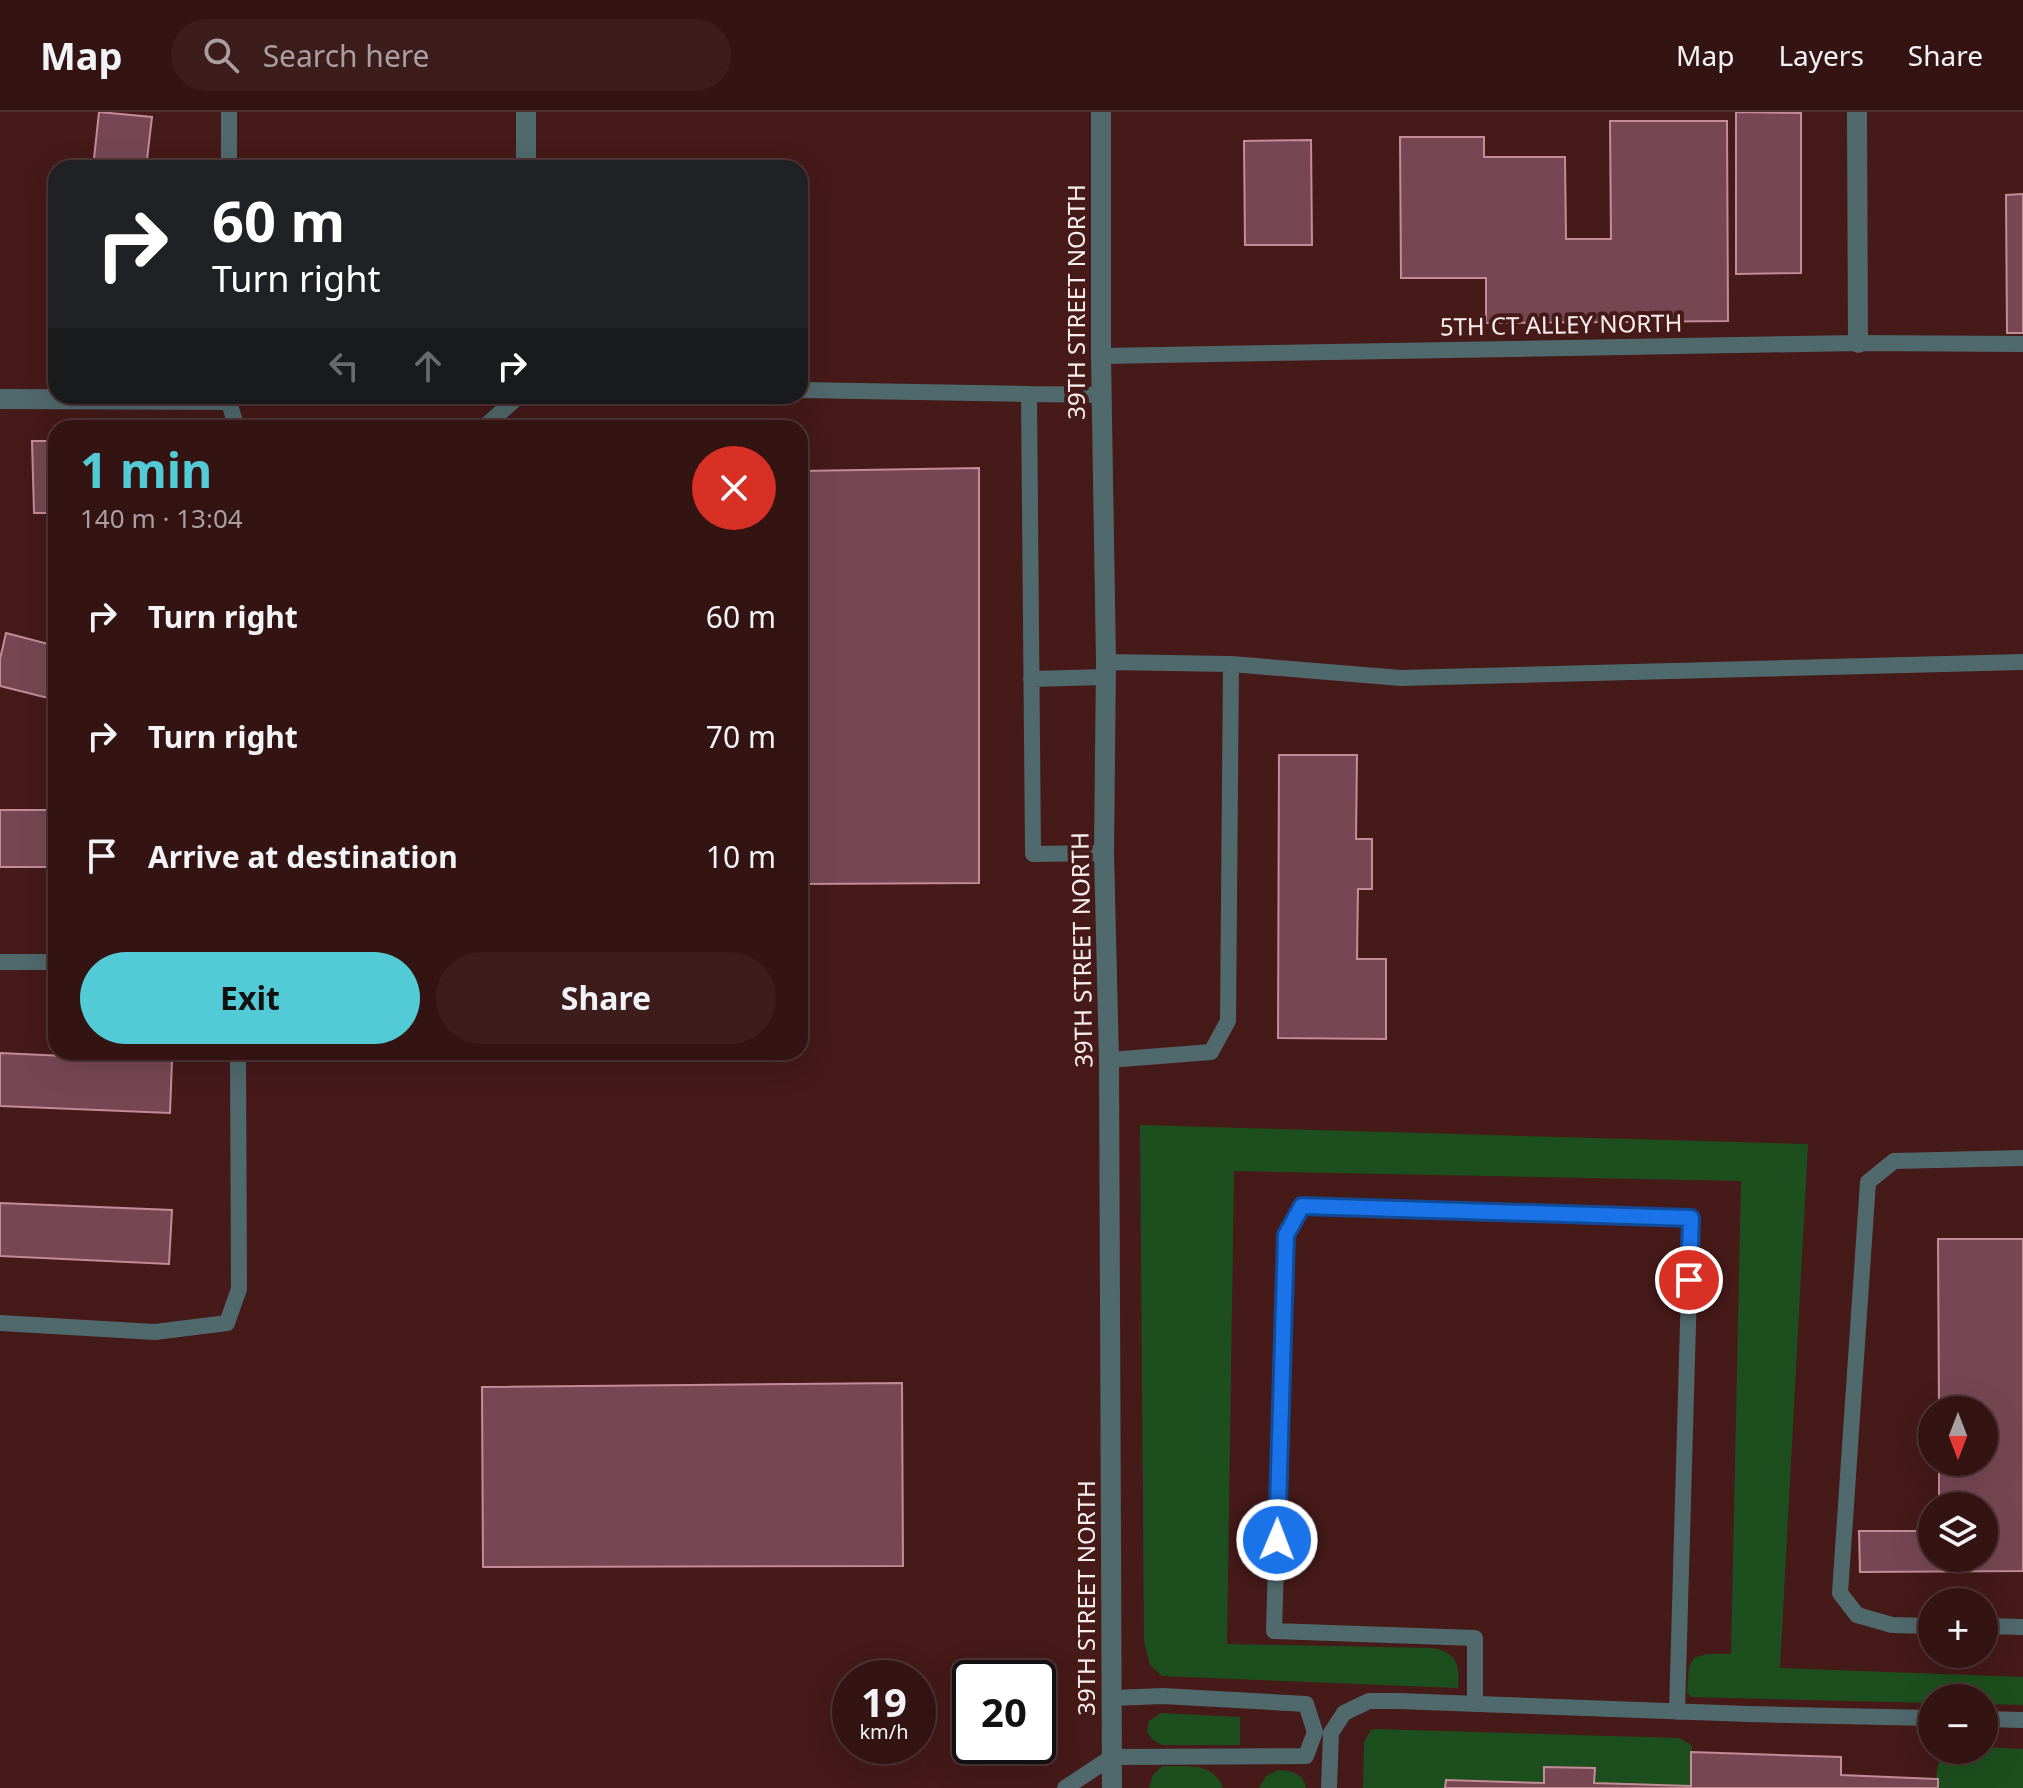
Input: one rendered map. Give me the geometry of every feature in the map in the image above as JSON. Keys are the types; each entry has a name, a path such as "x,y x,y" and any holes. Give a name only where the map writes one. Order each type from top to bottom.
{"street":[{"path":"526,112 526,160"},
{"name":"39TH STREET NORTH","path":"1101,112 1112,1788"},
{"path":"1857,112 1858,343"},
{"path":"0,399 48,399"}],"lane":[{"path":"229,112 229,160"},
{"name":"5TH CT ALLEY NORTH","path":"1101,356 1858,343 2023,344"},
{"path":"808,390 1101,395"},
{"path":"1029,394 1033,854 1104,853"},
{"path":"492,420 510,404"},
{"path":"1031,679 1106,670 1231,664 1401,678 2023,662"},
{"path":"1109,1060 1211,1052 1228,1021 1231,664"},
{"path":"0,962 48,962"},
{"path":"0,1323 155,1332 227,1323 239,1289 238,1060"},
{"path":"1918,1626 1892,1625 1857,1615 1840,1593 1868,1182 1894,1161 2023,1158"},
{"path":"1475,1704 1475,1638 1274,1631 1286,1235 1302,1206 1691,1218 1677,1712"},
{"path":"1998,1626 2023,1627"},
{"path":"1112,1698 1163,1696 1306,1704 1323,1733 1329,1788"},
{"path":"1065,1788 1112,1757 1306,1756 1323,1733 1344,1713 1369,1701 1918,1718"},
{"path":"1998,1719 2023,1720"}],"green space":[{"path":"1140,1125 1808,1144 1780,1668 2023,1677 2023,1705 1998,1704 1998,1684 1918,1684 1918,1703 1691,1697 1687,1692 1689,1667 1694,1658 1706,1654 1731,1654 1741,1181 1234,1171 1227,1644 1432,1648 1452,1656 1457,1666 1458,1688 1162,1676 1150,1665 1144,1641"},
{"path":"1161,1713 1240,1717 1240,1745 1162,1745 1147,1732 1149,1721"},
{"path":"1371,1730 1679,1738 1692,1747 1691,1786 1594,1783 1594,1768 1545,1767 1544,1783 1446,1780 1445,1788 1363,1788 1364,1742"},
{"path":"1998,1748 2023,1749 2023,1788 1938,1788 1939,1764 1998,1764"},
{"path":"1162,1766 1206,1769 1213,1773 1223,1788 1149,1788 1153,1775"},
{"path":"1278,1770 1296,1774 1306,1788 1259,1788 1266,1776"}],"building":[{"path":"99,112 152,117 147,160 94,160"},
{"path":"1736,112 1801,113 1801,273 1736,274"},
{"path":"1610,121 1727,121 1728,321 1486,323 1486,278 1401,278 1400,137 1484,137 1484,157 1565,157 1566,239 1611,239"},
{"path":"1311,140 1312,245 1245,245 1244,141"},
{"path":"2023,194 2023,333 2007,333 2006,195"},
{"path":"32,441 48,441 48,513 34,513"},
{"path":"979,468 979,883 808,884 808,471"},
{"path":"6,633 48,644 48,698 0,686 0,659"},
{"path":"1279,755 1357,755 1356,839 1372,839 1372,889 1358,889 1357,959 1386,959 1386,1039 1278,1038"},
{"path":"0,810 48,810 48,867 0,867"},
{"path":"0,1053 48,1055 48,1060 172,1061 170,1113 0,1106"},
{"path":"0,1203 172,1210 169,1264 0,1256"},
{"path":"1938,1239 2023,1239 2023,1571 1998,1571 1998,1492 1939,1492 1939,1476 1998,1476 1998,1396 1939,1396"},
{"path":"902,1383 903,1566 483,1567 482,1387"},
{"path":"1859,1531 1918,1531 1918,1572 1860,1572"},
{"path":"1691,1752 1841,1757 1841,1775 1938,1779 1938,1788 1445,1788 1446,1780 1544,1783 1544,1767 1595,1768 1594,1783 1691,1786"}],"route":[{"path":"1277,1540 1286,1235 1302,1206 1691,1218 1689,1280"}]}
